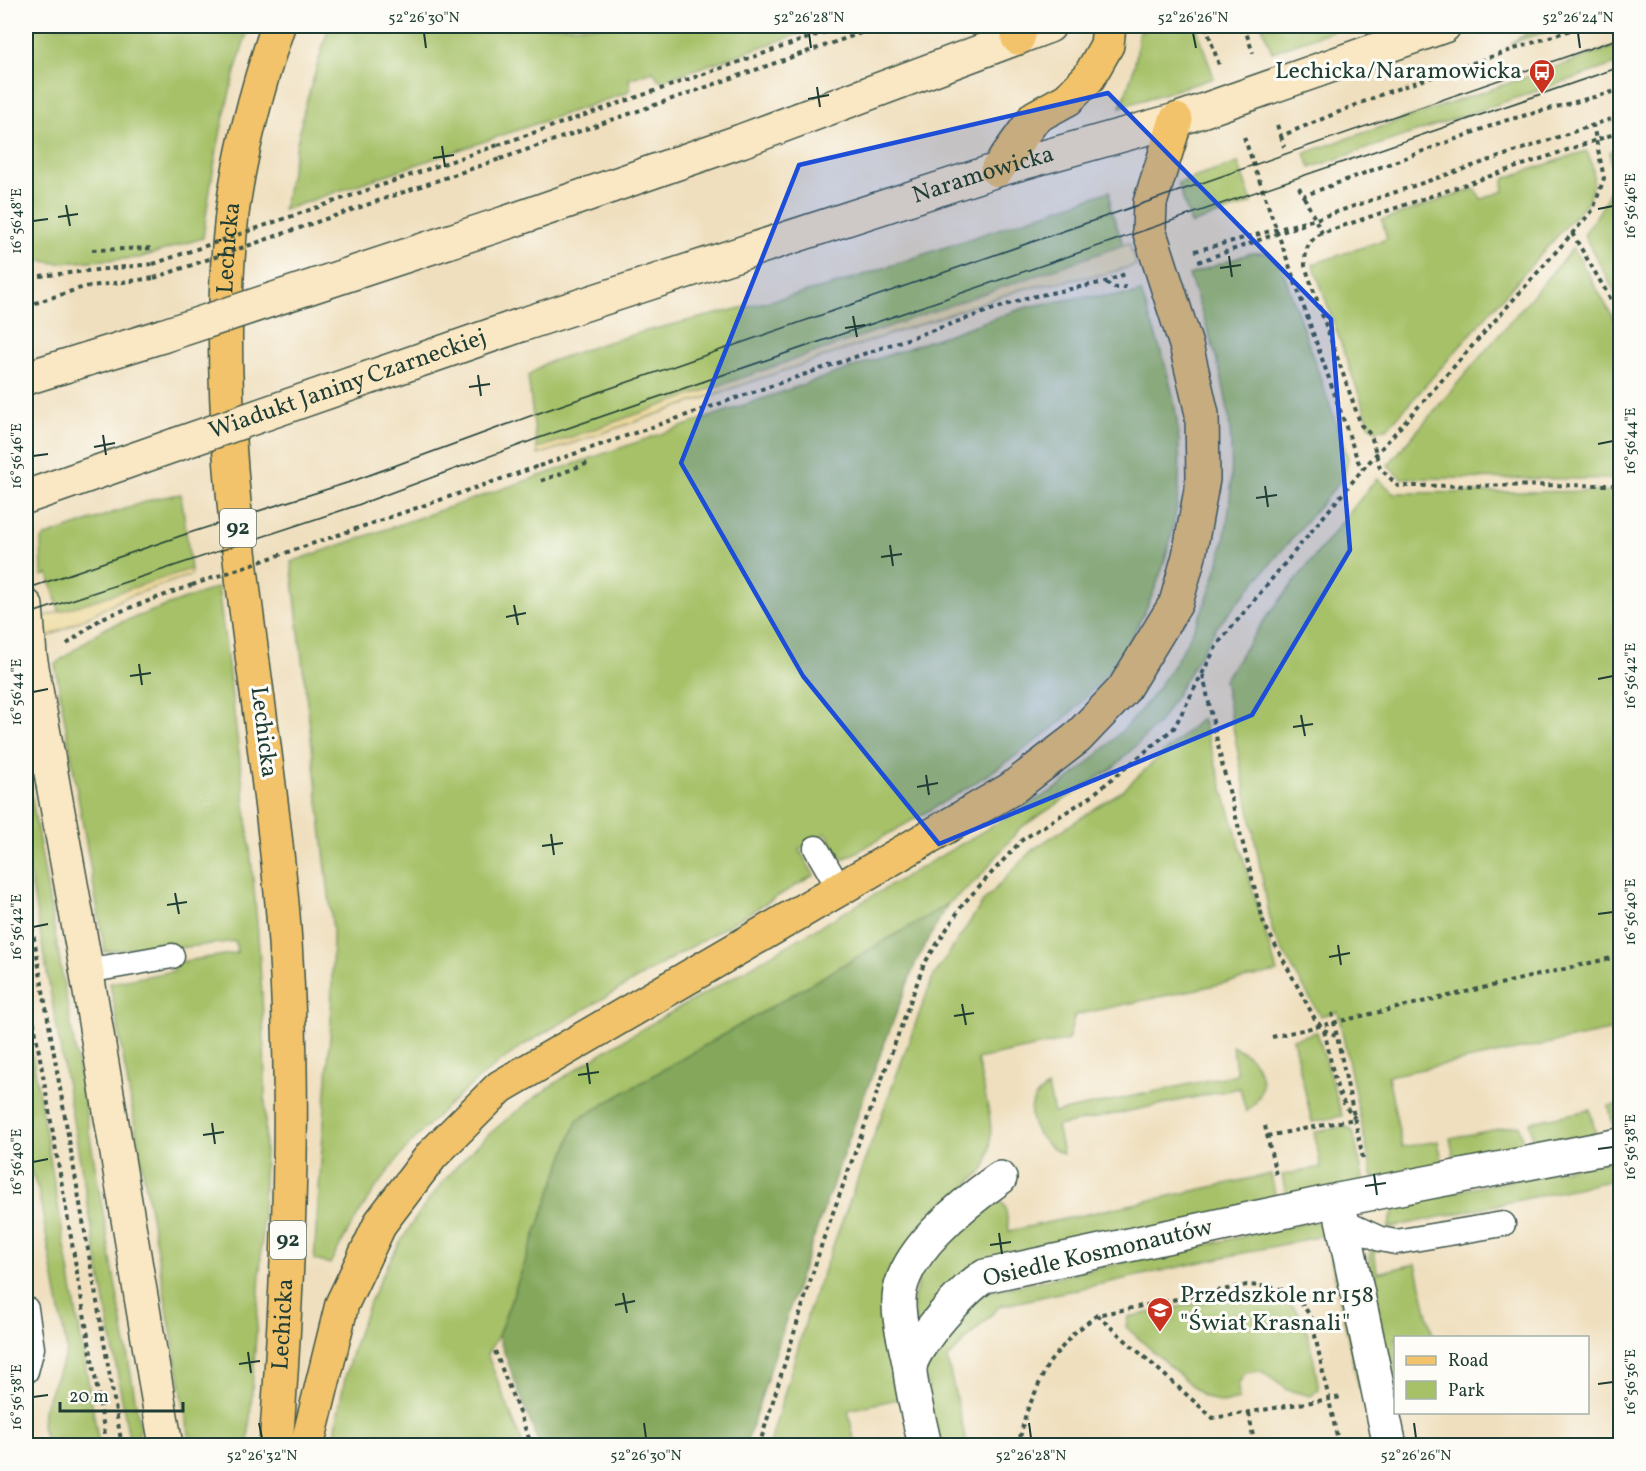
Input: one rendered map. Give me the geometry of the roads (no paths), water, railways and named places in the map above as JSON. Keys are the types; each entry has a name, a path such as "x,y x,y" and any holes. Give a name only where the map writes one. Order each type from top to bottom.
{"main road":[{"name":"Lechicka","path":"276,1446 288,1282 291,1034 270,783 232,479 226,304 232,212 246,140 264,68 278,26"},
{"path":"997,170 1035,117 1068,99 1089,77 1107,45 1109,26"},
{"path":"307,1446 342,1304 381,1222 432,1155 500,1087 1011,789 1077,738 1123,690 1176,603 1189,556 1203,479 1202,414 1186,345 1149,230 1150,203 1176,120"}],"street":[{"path":"26,378 162,336 508,222 741,141 1019,32 1049,26"},
{"name":"Naramowicka","path":"521,325 997,170 1176,120 1444,26"},
{"name":"Wiadukt Janiny Czarneckiej","path":"26,497 521,325"},
{"path":"26,606 28,651 87,971 161,1438"},
{"name":"Osiedle Kosmonautów","path":"910,1368 919,1347 961,1293 986,1276 1342,1211 1370,1194 1620,1145"},
{"path":"925,1446 899,1301 902,1277 921,1248 976,1195 1000,1178"},
{"path":"1342,1211 1390,1446"}],"lane":[{"path":"816,848 839,888"},
{"path":"87,971 172,956"},
{"path":"1342,1211 1380,1239 1396,1242 1503,1224"},
{"path":"26,1309 32,1348 26,1371"}],"tram line":[{"path":"26,589 186,534 353,481 533,415 1620,38"},
{"path":"26,615 355,506 536,439 1620,67"}],"place":[{"name":"Lechicka/Naramowicka","path":"1542,95"},
{"name":"Przedszkole nr 158 \"Świat Krasnali\"","path":"1160,1333"}]}
